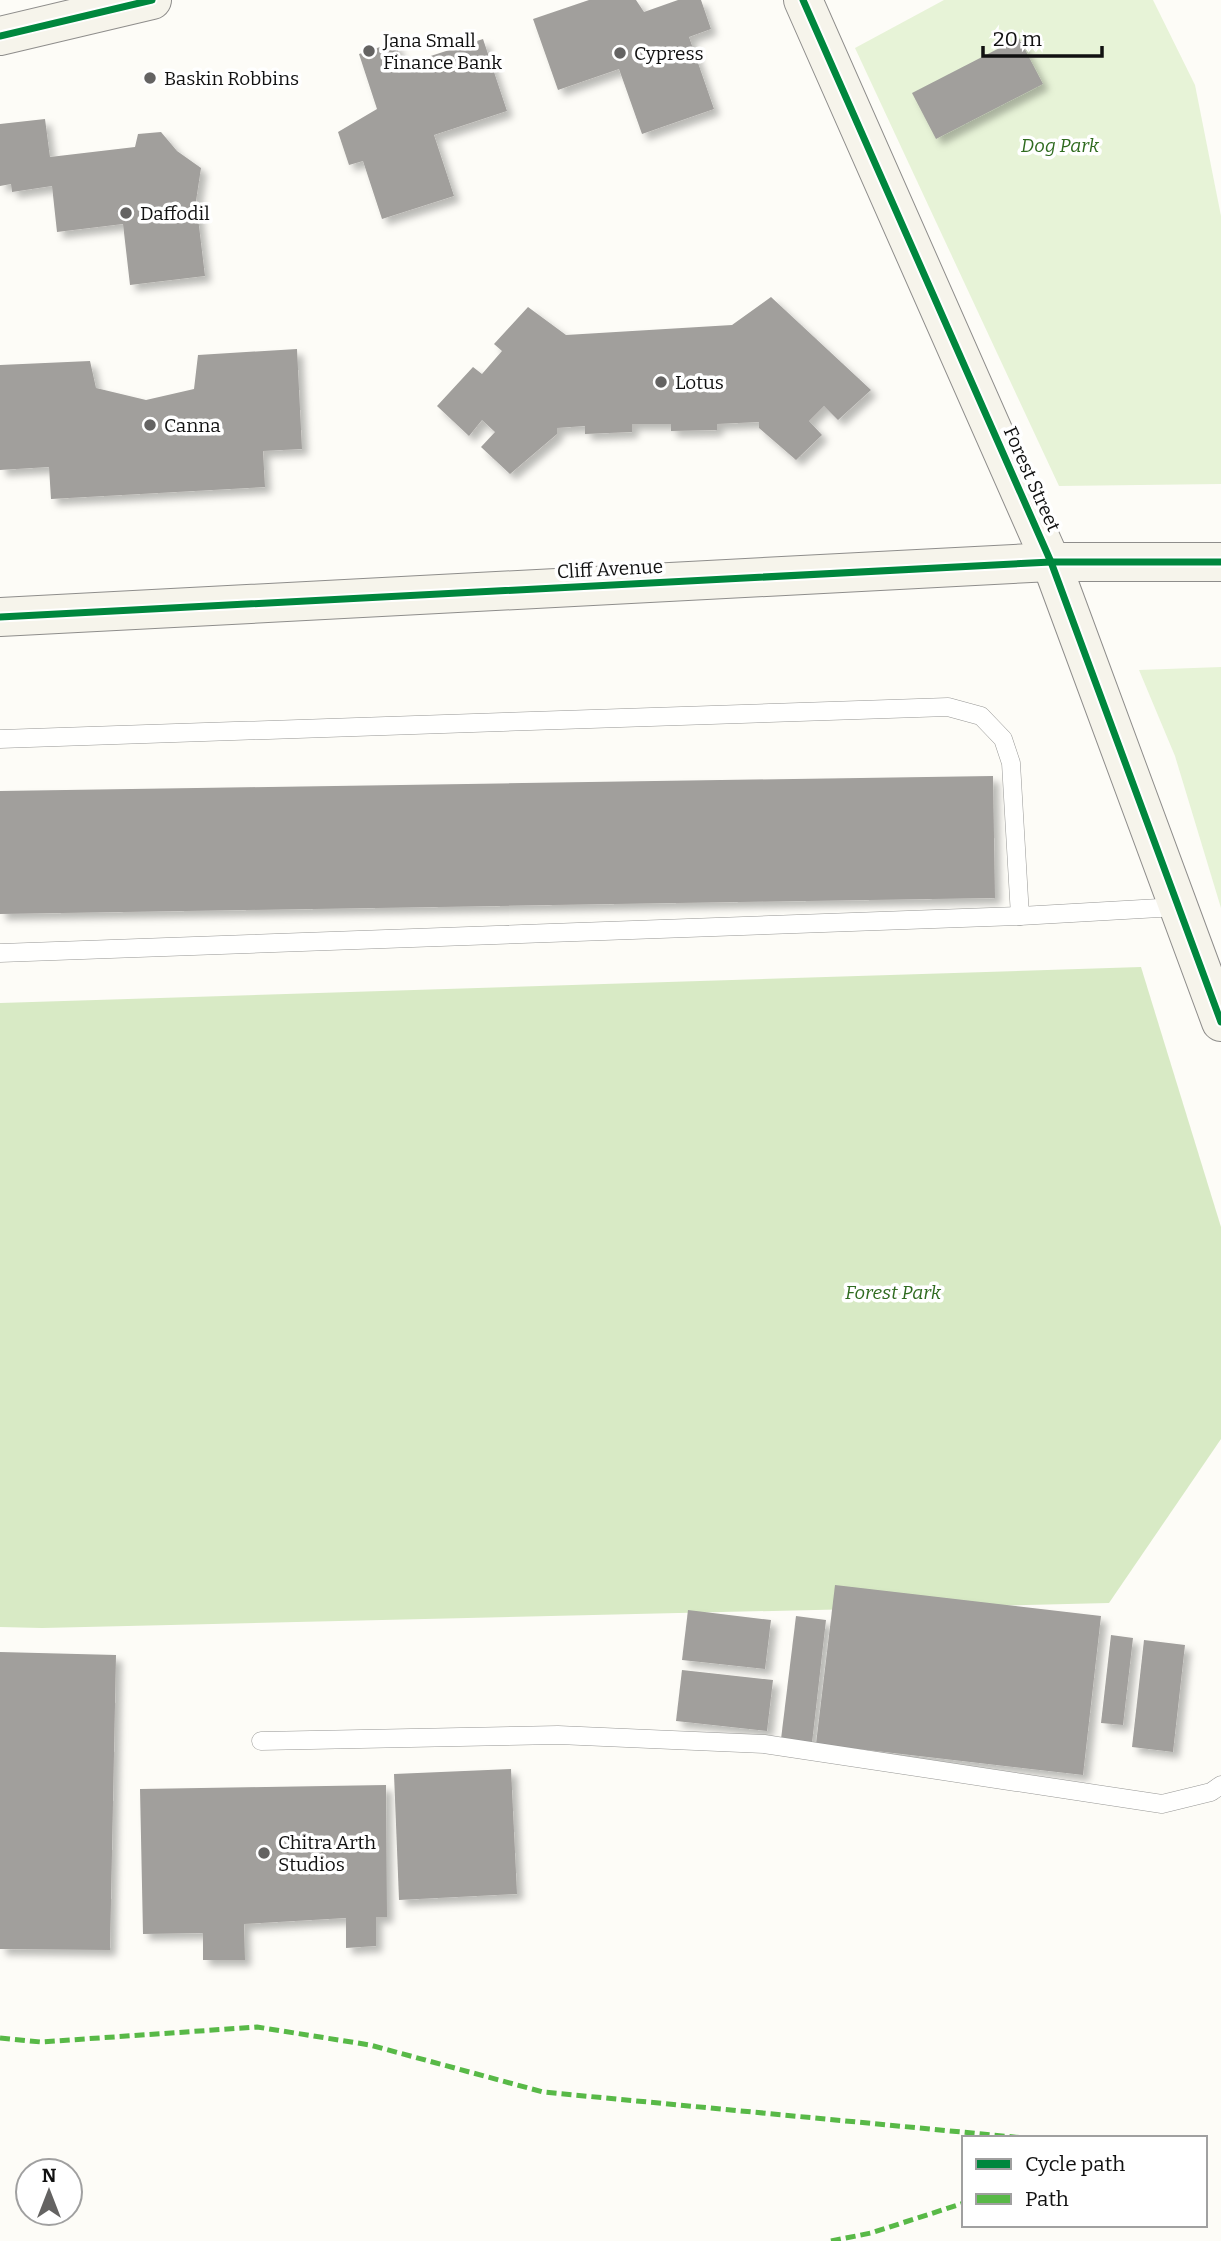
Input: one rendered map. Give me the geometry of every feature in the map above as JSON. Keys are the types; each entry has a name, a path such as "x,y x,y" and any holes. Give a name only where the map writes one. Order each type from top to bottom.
{"street":[{"path":"0,36 152,0"},
{"name":"Forest Street","path":"803,0 1051,562 1221,1021"},
{"name":"Cliff Avenue","path":"0,617 1051,562 1221,562"}],"lane":[{"path":"0,739 948,707 981,716 1003,739 1011,763 1020,916"},
{"path":"0,953 1020,916 1177,906"},
{"path":"261,1741 558,1735 764,1744 1162,1804 1211,1793 1221,1785"}],"green space":[{"name":"Dog Park","path":"944,0 1153,0 1195,85 1221,216 1221,484 1059,486 855,48"},
{"path":"1221,667 1221,908 1175,756 1139,670"},
{"name":"Forest Park","path":"1141,967 1221,1227 1221,1439 1109,1603 0,1627 0,1003"}],"building":[{"name":"Cypress","path":"589,0 636,0 644,12 678,0 701,0 711,29 689,37 714,109 642,134 619,69 558,90 533,19"},
{"path":"1019,38 1043,84 936,139 912,93"},
{"path":"483,39 507,111 434,135 454,196 382,219 363,161 349,165 338,132 377,109 359,54 395,42 403,65"},
{"name":"Daffodil","path":"45,119 50,157 135,147 138,134 161,132 177,151 201,168 196,201 205,276 130,285 123,224 57,232 52,186 12,192 11,184 0,186 0,124"},
{"name":"Lotus","path":"771,297 871,390 838,420 824,406 809,421 822,435 796,460 759,428 759,422 717,424 717,430 671,431 671,424 632,424 632,432 585,434 585,426 557,428 557,434 510,474 481,447 495,432 482,420 469,436 437,406 473,367 482,374 502,351 494,344 528,307 566,335 732,325"},
{"name":"Canna","path":"297,349 302,449 263,451 265,487 51,499 49,467 0,470 0,365 90,361 96,388 146,400 194,389 198,355"},
{"path":"993,776 995,898 0,914 0,791"},
{"path":"835,1585 1101,1616 1083,1775 816,1744"},
{"path":"688,1610 771,1620 765,1669 682,1660"},
{"path":"796,1616 826,1620 812,1743 781,1739"},
{"path":"1111,1635 1133,1638 1123,1725 1101,1723"},
{"path":"1144,1640 1185,1645 1173,1752 1132,1747"},
{"path":"0,1652 116,1655 110,1950 0,1949"},
{"path":"682,1670 773,1680 767,1731 676,1721"},
{"path":"511,1769 517,1894 399,1900 394,1774"},
{"name":"Chitra Arth Studios","path":"386,1785 387,1917 376,1917 376,1946 346,1948 346,1918 244,1924 245,1960 203,1960 203,1933 143,1934 140,1789"}],"marked path":[{"path":"0,2038 41,2042 257,2027 370,2045 543,2092 1003,2136"},
{"path":"831,2241 871,2233 962,2204"}],"cycle path":[{"path":"0,36 152,0"},
{"path":"803,0 1051,562 1221,1022"},
{"path":"0,617 1051,562 1221,562"}],"place":[{"name":"Jana Small Finance Bank","path":"369,51"},
{"name":"Cypress","path":"620,53"},
{"name":"Baskin Robbins","path":"150,78"},
{"name":"Daffodil","path":"126,213"},
{"name":"Lotus","path":"661,382"},
{"name":"Canna","path":"150,425"},
{"name":"Chitra Arth Studios","path":"264,1853"}]}
